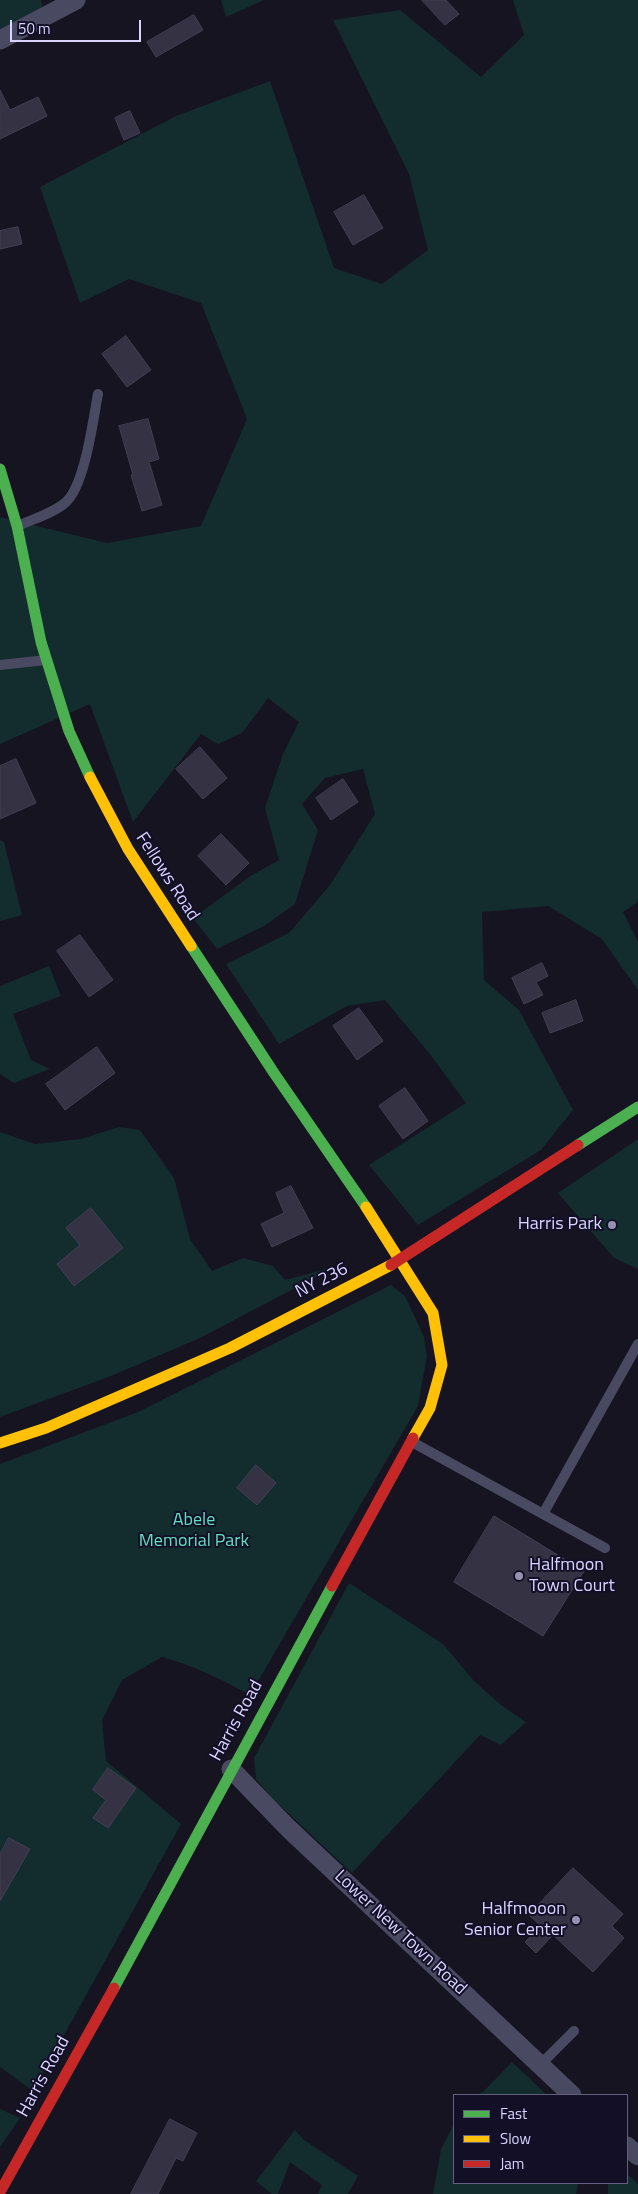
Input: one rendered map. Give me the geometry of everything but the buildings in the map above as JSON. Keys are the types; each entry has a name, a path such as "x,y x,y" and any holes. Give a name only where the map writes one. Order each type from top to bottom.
{"street":[{"path":"0,40 76,0"},
{"name":"Fellows Road","path":"0,469 17,526 41,642 69,731 98,795 128,850 274,1073 400,1260"},
{"name":"NY 236","path":"0,1443 46,1428 230,1348 400,1260 638,1107"},
{"name":"Harris Road","path":"0,2192 102,2010 230,1769 430,1408 442,1365 433,1313 400,1260"},
{"name":"Lower New Town Road","path":"230,1769 288,1828 571,2094"},
{"path":"628,2147 638,2156"}],"lane":[{"path":"17,526 58,508 68,501 78,486 98,394"},
{"path":"0,665 47,660"},
{"path":"543,1514 638,1344"},
{"path":"411,1442 606,1548"},
{"path":"540,2065 574,2031"}],"green space":[{"path":"0,0 41,0 43,8 0,29"},
{"path":"221,0 264,0 226,17"},
{"path":"513,0 638,0 638,902 623,912 638,942 638,990 602,939 548,906 482,912 484,980 519,1010 573,1110 541,1150 418,1225 369,1165 466,1103 429,1053 385,1000 347,1006 279,1044 226,964 289,933 330,885 375,814 363,769 325,778 302,804 318,830 295,904 264,926 217,949 193,918 249,877 279,860 265,808 283,754 299,722 268,698 242,733 218,744 201,734 133,822 90,704 0,744 0,517 107,543 201,526 247,419 201,303 129,279 80,303 40,187 176,116 270,81 334,268 382,284 428,250 409,174 333,20 400,10 481,77 524,35"},
{"path":"0,840 4,842 22,915 0,921"},
{"path":"49,966 61,996 13,1014 31,1060 50,1069 14,1083 0,1074 0,986"},
{"path":"119,1127 140,1130 174,1178 190,1239 212,1271 243,1258 273,1266 285,1280 337,1266 200,1338 111,1376 0,1417 0,1132 35,1144 81,1139"},
{"name":"Harris Park","path":"638,1139 638,1269 614,1258 558,1193"},
{"name":"Abele Memorial Park","path":"391,1285 405,1296 424,1337 427,1356 418,1406 250,1695 207,1673 162,1657 122,1680 102,1720 106,1761 181,1824 33,2091 0,2067 0,1464 138,1412"},
{"path":"349,1583 443,1644 474,1681 501,1705 526,1722 501,1745 480,1735 352,1873 273,1799 256,1779 254,1758"},
{"path":"512,2062 546,2094 479,2094"},
{"path":"0,2109 20,2118 0,2147"},
{"path":"453,2126 453,2184 578,2184 576,2194 433,2194 441,2149"},
{"path":"295,2130 304,2140 358,2176 348,2194 318,2194 322,2185 290,2162 278,2194 272,2194 256,2181"},
{"path":"628,2175 638,2184 638,2194 608,2194 608,2184 628,2184"}],"traffic: fast":[{"path":"0,469 17,526 41,642 69,731 90,777"},
{"path":"191,946 274,1073 366,1207"},
{"path":"578,1145 638,1107"},
{"path":"114,1988 332,1586"}],"traffic: slow":[{"path":"90,777 128,849 191,946"},
{"path":"366,1207 433,1313 442,1365 430,1408 413,1438"},
{"path":"0,1443 46,1428 230,1348 391,1265"}],"traffic: jam":[{"path":"391,1265 578,1145"},
{"path":"332,1586 413,1438"},
{"path":"0,2192 114,1988"}],"place":[{"name":"Harris Park","path":"612,1225"},
{"name":"Halfmoon Town Court","path":"519,1576"},
{"name":"Halfmooon Senior Center","path":"576,1920"}]}
